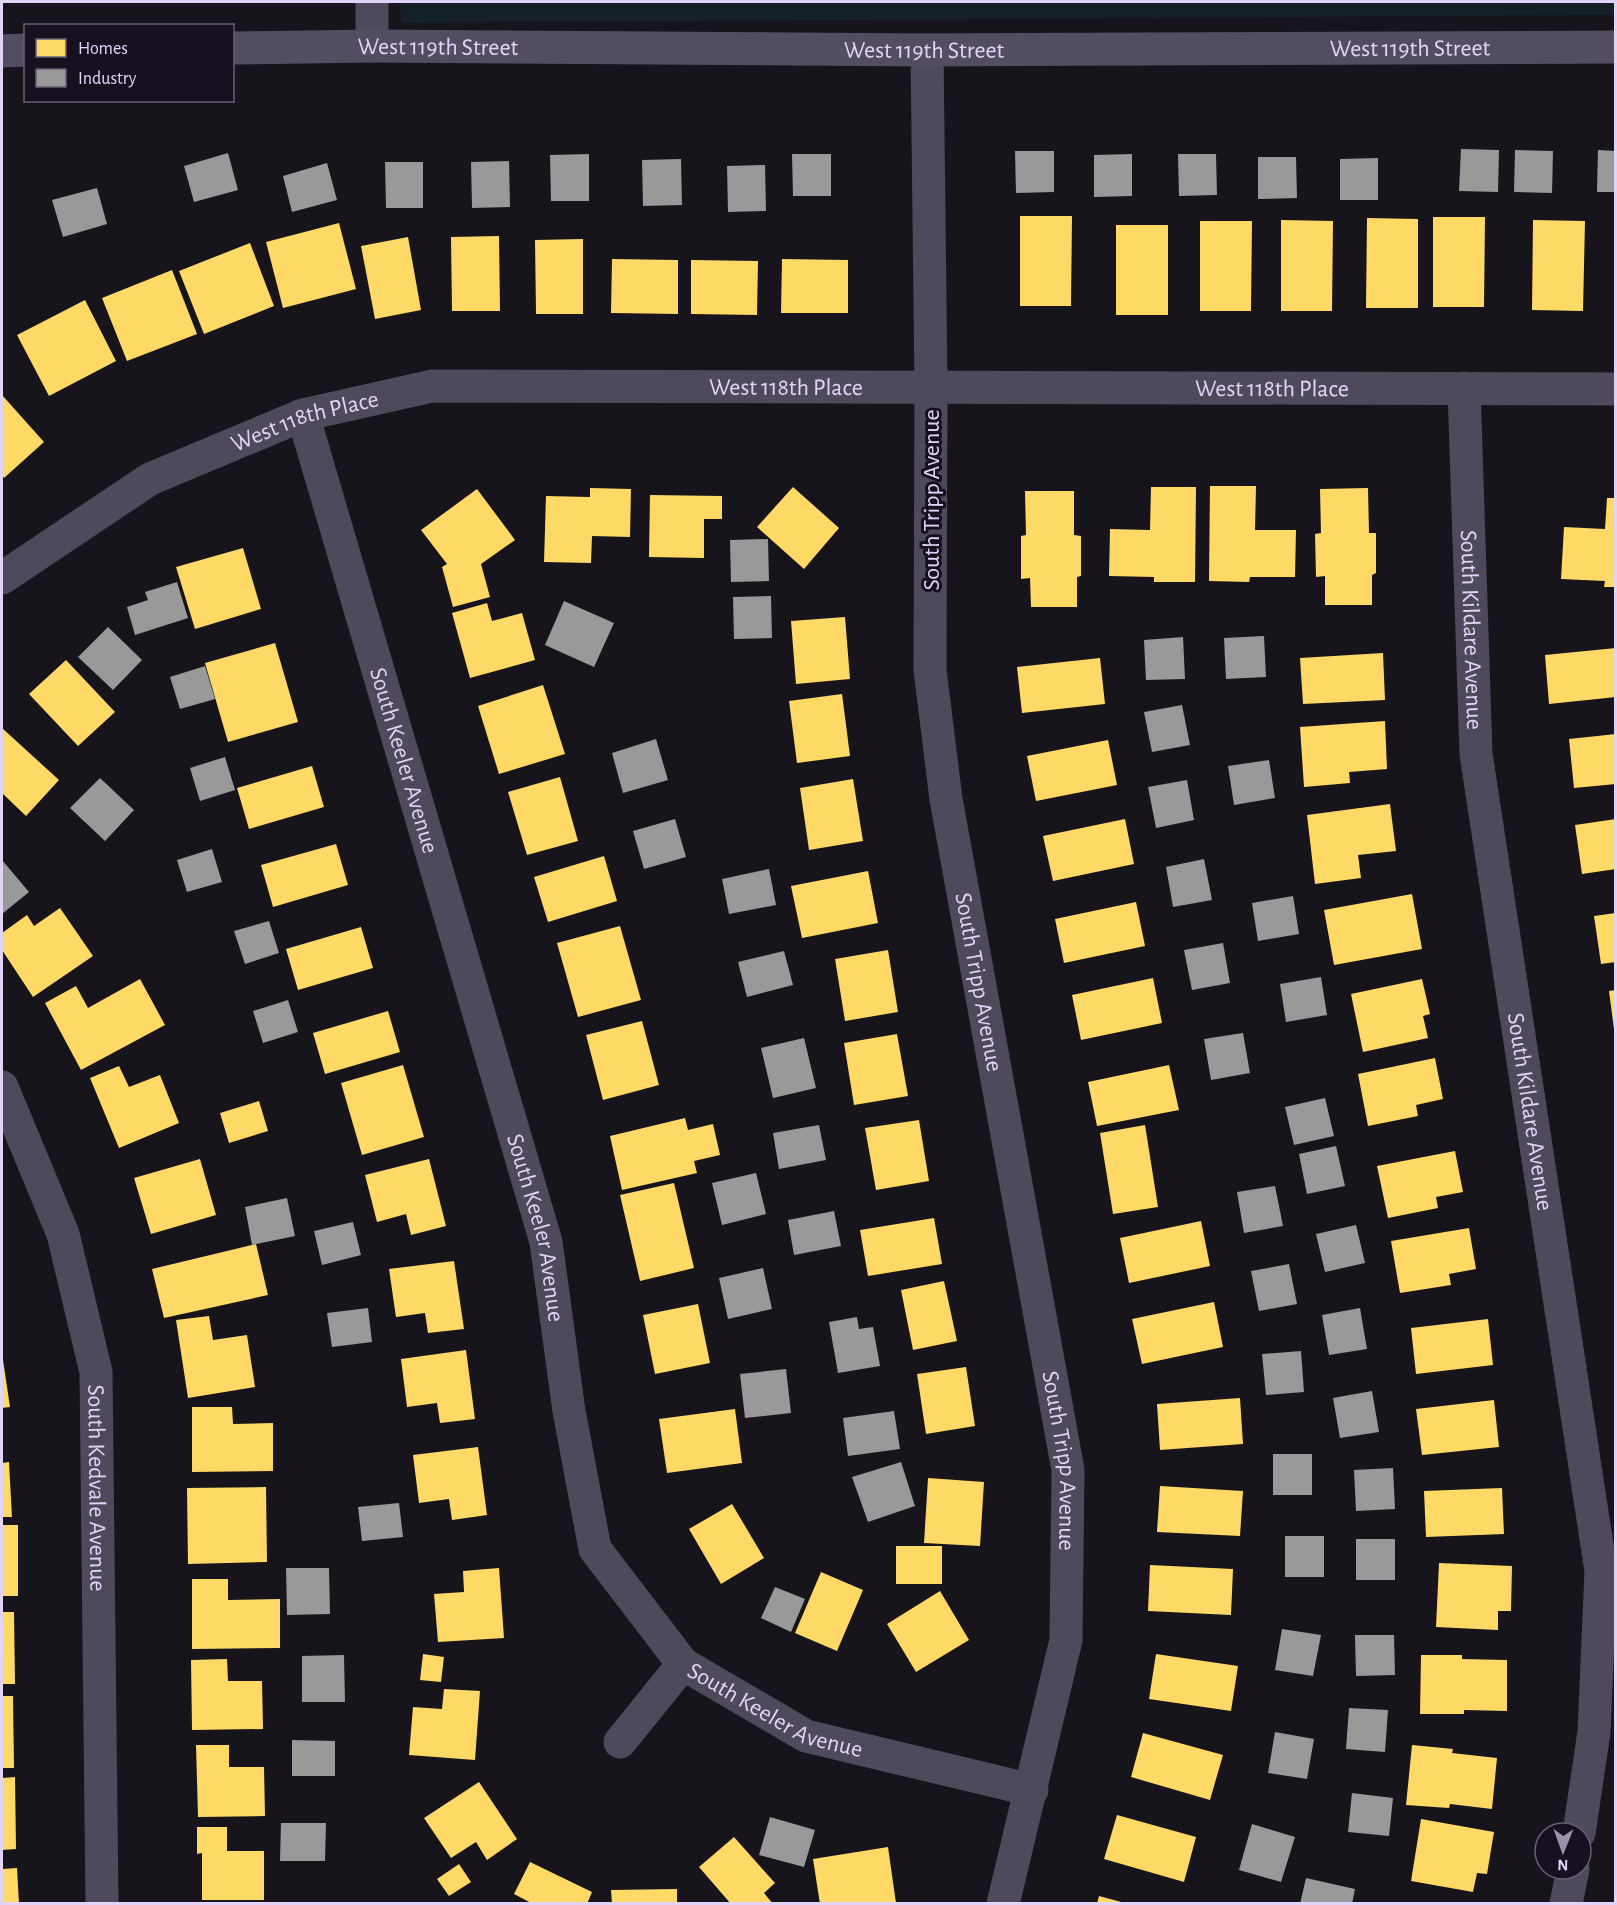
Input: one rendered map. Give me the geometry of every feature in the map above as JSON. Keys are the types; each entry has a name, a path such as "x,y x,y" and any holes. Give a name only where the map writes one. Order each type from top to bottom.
{"street":[{"path":"372,2 372,46"},
{"name":"West 119th Street","path":"234,48 372,46 927,50 1616,46"},
{"path":"2,51 24,50"},
{"name":"South Tripp Avenue","path":"927,50 931,386 930,670 946,799 1068,1470 1066,1640 1003,1904"},
{"name":"West 118th Place","path":"2,578 150,479 303,415 432,386 1616,389"},
{"name":"South Kildare Avenue","path":"1464,388 1476,754 1601,1571 1594,1732 1581,1821"},
{"name":"South Keeler Avenue","path":"303,415 546,1242 569,1411 595,1549 682,1664 806,1736 1032,1790"},
{"name":"South Kedvale Avenue","path":"2,1088 63,1234 96,1372 102,1904"},
{"path":"620,1742 682,1664"},
{"path":"1566,1904 1571,1881"}],"shaded area":[{"path":"400,2 1615,2 1616,15 401,23"}],"building: Homes":[{"path":"1020,216 1072,216 1071,306 1020,306"},
{"path":"1433,217 1485,217 1484,307 1433,307"},
{"path":"1367,218 1418,219 1418,308 1366,308"},
{"path":"1281,220 1333,221 1332,311 1281,311"},
{"path":"1533,220 1585,221 1583,311 1532,310"},
{"path":"1200,221 1252,221 1251,311 1200,311"},
{"path":"339,223 356,289 283,308 266,242"},
{"path":"1116,225 1168,225 1168,315 1116,315"},
{"path":"499,236 500,311 452,311 451,237"},
{"path":"408,237 421,310 375,319 361,246"},
{"path":"583,239 583,314 536,314 535,240"},
{"path":"250,243 274,306 204,334 179,271"},
{"path":"612,259 678,260 678,314 611,313"},
{"path":"782,259 848,260 848,313 781,313"},
{"path":"691,260 758,261 757,315 691,314"},
{"path":"172,270 197,334 127,361 102,298"},
{"path":"85,300 116,361 49,396 17,335"},
{"path":"2,395 44,442 4,478 2,475"},
{"path":"1210,486 1256,486 1255,530 1296,530 1295,577 1250,577 1249,582 1209,581"},
{"path":"793,487 839,528 804,569 757,527"},
{"path":"1151,487 1196,487 1195,582 1154,582 1154,577 1109,576 1110,529 1150,530"},
{"path":"590,488 631,489 630,537 592,536 591,563 544,562 546,496 590,497"},
{"path":"1368,488 1369,533 1376,533 1376,573 1372,575 1372,605 1325,605 1325,576 1316,577 1315,534 1321,533 1320,489"},
{"path":"477,489 515,540 481,564 490,597 453,607 442,567 447,564 421,530"},
{"path":"1025,491 1074,491 1074,535 1081,536 1081,576 1077,577 1077,607 1031,607 1030,578 1021,579 1021,536 1026,535"},
{"path":"650,495 722,496 722,519 704,519 704,558 649,557"},
{"path":"1607,498 1616,498 1616,587 1604,587 1605,581 1561,579 1564,527 1605,529"},
{"path":"243,548 261,609 195,629 176,567"},
{"path":"487,603 492,621 522,613 535,660 470,678 452,613"},
{"path":"845,617 850,679 796,684 791,621"},
{"path":"275,643 298,722 228,742 205,663"},
{"path":"1616,648 1616,697 1549,704 1545,655"},
{"path":"1383,653 1385,700 1303,704 1300,658"},
{"path":"1100,658 1105,704 1022,713 1017,667"},
{"path":"66,660 115,712 78,746 29,694"},
{"path":"543,685 565,754 499,774 478,706"},
{"path":"842,694 850,756 797,763 789,701"},
{"path":"1385,721 1387,769 1349,772 1350,783 1304,787 1300,727"},
{"path":"2,728 59,780 26,816 2,793"},
{"path":"1616,734 1616,784 1574,788 1569,739"},
{"path":"1108,740 1117,785 1036,801 1027,756"},
{"path":"312,766 324,807 249,829 237,788"},
{"path":"560,777 578,841 527,855 508,792"},
{"path":"853,779 863,841 809,850 800,788"},
{"path":"1390,804 1396,851 1358,855 1361,878 1315,884 1307,815"},
{"path":"1125,819 1134,864 1053,881 1043,836"},
{"path":"1616,819 1616,869 1582,874 1575,825"},
{"path":"336,844 348,885 273,907 261,865"},
{"path":"604,856 617,901 548,922 534,877"},
{"path":"868,871 878,923 802,938 791,886"},
{"path":"1412,894 1422,949 1334,965 1324,910"},
{"path":"1136,902 1145,946 1064,963 1055,919"},
{"path":"60,908 93,956 33,997 2,950 2,933 27,915 34,926"},
{"path":"1616,913 1616,962 1601,964 1594,916"},
{"path":"620,926 641,1000 578,1017 557,943"},
{"path":"361,927 373,968 298,990 286,949"},
{"path":"888,950 898,1012 845,1021 835,959"},
{"path":"1153,978 1162,1023 1081,1040 1072,995"},
{"path":"140,979 165,1025 81,1070 45,1003 76,986 88,1008"},
{"path":"1422,979 1430,1014 1423,1016 1428,1038 1363,1052 1351,994"},
{"path":"1616,990 1616,1029 1614,1029 1609,991"},
{"path":"388,1011 400,1052 325,1074 313,1033"},
{"path":"642,1021 659,1085 603,1100 586,1035"},
{"path":"897,1034 908,1096 854,1105 844,1043"},
{"path":"1435,1058 1443,1099 1416,1105 1418,1116 1368,1126 1358,1074"},
{"path":"403,1065 424,1137 362,1155 341,1083"},
{"path":"1169,1065 1179,1110 1097,1126 1088,1082"},
{"path":"119,1066 129,1087 160,1075 179,1123 119,1148 90,1078"},
{"path":"259,1101 268,1131 229,1143 220,1113"},
{"path":"685,1118 688,1130 713,1124 720,1155 694,1161 697,1173 622,1190 610,1136"},
{"path":"919,1120 929,1181 876,1190 865,1128"},
{"path":"1145,1125 1158,1207 1113,1214 1100,1133"},
{"path":"1455,1151 1463,1192 1436,1197 1438,1208 1388,1218 1377,1166"},
{"path":"200,1159 216,1215 151,1234 134,1178"},
{"path":"429,1159 446,1226 411,1235 406,1214 377,1222 365,1175"},
{"path":"674,1183 694,1268 640,1281 620,1195"},
{"path":"934,1218 942,1264 868,1276 860,1230"},
{"path":"1201,1221 1210,1266 1129,1283 1120,1238"},
{"path":"1469,1228 1476,1269 1449,1274 1451,1285 1400,1293 1391,1241"},
{"path":"256,1244 268,1295 164,1318 152,1269"},
{"path":"454,1261 464,1329 428,1333 425,1313 396,1317 389,1269"},
{"path":"944,1281 957,1341 913,1350 901,1290"},
{"path":"1214,1302 1223,1347 1142,1364 1132,1319"},
{"path":"698,1304 710,1363 655,1374 643,1315"},
{"path":"209,1316 213,1340 247,1335 255,1387 188,1398 176,1320"},
{"path":"1488,1319 1493,1365 1416,1374 1411,1328"},
{"path":"466,1350 475,1419 440,1423 437,1403 407,1407 401,1359"},
{"path":"2,1361 10,1407 2,1408"},
{"path":"966,1367 975,1426 926,1434 917,1374"},
{"path":"1240,1398 1243,1444 1160,1450 1157,1404"},
{"path":"1494,1400 1499,1447 1422,1455 1416,1409"},
{"path":"192,1407 232,1407 233,1424 273,1423 273,1471 192,1472"},
{"path":"735,1409 742,1463 667,1473 659,1419"},
{"path":"478,1447 487,1515 452,1520 449,1499 419,1503 413,1455"},
{"path":"9,1462 12,1517 2,1517 2,1463"},
{"path":"928,1478 984,1482 980,1546 924,1543"},
{"path":"1160,1486 1243,1491 1240,1536 1157,1532"},
{"path":"266,1487 267,1562 188,1564 187,1488"},
{"path":"1502,1488 1504,1534 1426,1537 1424,1491"},
{"path":"732,1504 764,1558 721,1584 689,1529"},
{"path":"2,1525 18,1525 18,1596 2,1596"},
{"path":"896,1546 942,1546 942,1584 896,1584"},
{"path":"1439,1563 1512,1566 1511,1611 1498,1611 1498,1630 1436,1627"},
{"path":"1150,1565 1233,1569 1231,1615 1148,1611"},
{"path":"499,1568 504,1638 438,1642 434,1594 464,1592 463,1571"},
{"path":"821,1572 863,1590 837,1651 795,1633"},
{"path":"192,1579 228,1579 228,1600 280,1599 280,1648 192,1649"},
{"path":"940,1591 969,1640 916,1672 887,1624"},
{"path":"2,1612 14,1612 15,1684 2,1684"},
{"path":"423,1654 444,1657 441,1682 420,1680"},
{"path":"1156,1654 1238,1666 1231,1711 1149,1699"},
{"path":"1421,1655 1462,1655 1462,1659 1507,1660 1507,1711 1464,1710 1464,1714 1420,1714"},
{"path":"227,1659 228,1681 262,1681 263,1729 192,1730 191,1660"},
{"path":"444,1689 480,1691 475,1760 409,1755 413,1707 442,1709"},
{"path":"2,1696 13,1696 14,1768 2,1768"},
{"path":"1143,1733 1223,1755 1210,1800 1131,1777"},
{"path":"196,1745 229,1745 229,1767 264,1767 265,1816 198,1817"},
{"path":"1412,1745 1453,1749 1452,1753 1497,1758 1492,1809 1450,1804 1449,1808 1406,1805"},
{"path":"15,1777 16,1849 2,1850 2,1778"},
{"path":"479,1782 517,1839 487,1860 476,1842 451,1858 424,1818"},
{"path":"1117,1815 1196,1837 1184,1882 1104,1859"},
{"path":"1421,1819 1494,1832 1487,1874 1477,1873 1473,1892 1411,1881"},
{"path":"197,1827 227,1827 227,1851 264,1851 264,1900 202,1900 202,1853 197,1854"},
{"path":"734,1837 775,1883 764,1893 773,1904 731,1904 699,1867"},
{"path":"888,1847 896,1903 820,1904 813,1859"},
{"path":"530,1862 592,1892 587,1904 533,1904 514,1894"},
{"path":"459,1864 471,1882 449,1896 437,1879"},
{"path":"17,1868 19,1904 2,1904 2,1869"},
{"path":"677,1889 677,1904 612,1904 611,1890"},
{"path":"1099,1896 1125,1903 1097,1904"}],"building: Industry":[{"path":"1461,149 1499,150 1498,192 1459,191"},
{"path":"1515,150 1553,151 1552,193 1514,192"},
{"path":"1598,150 1616,151 1616,192 1597,192"},
{"path":"1015,151 1054,151 1054,192 1016,193"},
{"path":"228,153 238,190 194,202 184,166"},
{"path":"589,154 589,201 551,201 550,155"},
{"path":"792,154 831,154 831,196 793,196"},
{"path":"1132,154 1132,196 1094,197 1094,155"},
{"path":"1178,154 1216,154 1217,195 1179,196"},
{"path":"1258,157 1296,157 1297,198 1258,199"},
{"path":"1378,158 1378,200 1340,200 1340,159"},
{"path":"681,159 682,205 643,206 642,160"},
{"path":"509,161 510,207 472,208 471,162"},
{"path":"385,162 423,162 423,208 386,208"},
{"path":"327,163 337,200 292,212 283,176"},
{"path":"765,165 766,211 728,212 727,166"},
{"path":"97,188 107,224 63,237 52,200"},
{"path":"768,539 769,581 731,582 730,540"},
{"path":"177,582 188,618 135,635 127,607 148,600 145,592"},
{"path":"771,596 772,638 734,639 733,597"},
{"path":"564,601 614,623 594,667 545,645"},
{"path":"108,627 142,660 113,690 78,657"},
{"path":"1264,636 1266,677 1226,679 1224,638"},
{"path":"1183,637 1185,679 1146,680 1144,640"},
{"path":"205,666 215,699 180,709 170,677"},
{"path":"1182,705 1190,745 1152,752 1144,712"},
{"path":"656,739 668,780 623,793 612,753"},
{"path":"225,757 235,790 200,801 190,768"},
{"path":"1269,760 1275,798 1234,805 1228,766"},
{"path":"100,778 134,810 105,841 70,808"},
{"path":"1187,780 1194,820 1156,828 1148,787"},
{"path":"675,819 686,857 644,869 633,831"},
{"path":"212,849 222,882 187,892 177,860"},
{"path":"1204,859 1212,900 1173,907 1166,867"},
{"path":"2,860 29,892 2,914"},
{"path":"769,869 776,905 729,914 722,879"},
{"path":"1293,896 1299,934 1258,941 1252,903"},
{"path":"269,921 279,953 245,964 234,931"},
{"path":"1223,943 1230,983 1192,990 1184,950"},
{"path":"784,951 793,985 747,997 738,962"},
{"path":"1321,977 1327,1015 1286,1022 1280,984"},
{"path":"288,1000 298,1032 263,1043 253,1011"},
{"path":"1243,1033 1250,1073 1211,1080 1204,1039"},
{"path":"804,1038 816,1088 773,1098 761,1048"},
{"path":"1325,1098 1334,1136 1294,1145 1285,1107"},
{"path":"819,1125 826,1160 779,1169 773,1133"},
{"path":"1336,1146 1345,1186 1307,1194 1299,1154"},
{"path":"756,1173 766,1214 722,1225 712,1183"},
{"path":"1275,1186 1283,1226 1244,1233 1237,1192"},
{"path":"287,1198 295,1236 252,1245 245,1207"},
{"path":"834,1211 841,1246 794,1255 788,1220"},
{"path":"353,1222 361,1255 322,1265 314,1231"},
{"path":"1356,1225 1365,1263 1325,1272 1316,1234"},
{"path":"1289,1264 1297,1304 1259,1311 1251,1271"},
{"path":"763,1268 772,1309 728,1319 719,1278"},
{"path":"368,1308 372,1342 332,1347 327,1313"},
{"path":"1360,1308 1367,1349 1329,1355 1322,1315"},
{"path":"857,1317 859,1329 873,1327 880,1366 838,1373 829,1322"},
{"path":"1301,1351 1304,1392 1266,1395 1262,1354"},
{"path":"786,1369 791,1413 745,1418 740,1374"},
{"path":"1372,1391 1379,1432 1340,1438 1333,1398"},
{"path":"894,1411 900,1449 848,1456 843,1418"},
{"path":"1273,1454 1312,1454 1312,1495 1273,1495"},
{"path":"901,1462 915,1506 868,1522 852,1477"},
{"path":"1393,1468 1395,1509 1356,1511 1354,1470"},
{"path":"399,1503 403,1537 362,1541 358,1507"},
{"path":"1285,1536 1324,1536 1324,1577 1285,1577"},
{"path":"1356,1539 1395,1539 1395,1580 1356,1580"},
{"path":"286,1568 329,1568 330,1614 287,1615"},
{"path":"775,1587 805,1599 791,1632 761,1618"},
{"path":"1282,1629 1321,1635 1313,1676 1275,1670"},
{"path":"1355,1635 1394,1635 1395,1675 1356,1676"},
{"path":"344,1655 345,1702 302,1702 302,1656"},
{"path":"1349,1708 1388,1710 1385,1752 1346,1749"},
{"path":"1275,1732 1314,1739 1307,1779 1268,1773"},
{"path":"292,1740 335,1741 335,1776 292,1776"},
{"path":"1352,1793 1393,1798 1389,1836 1348,1832"},
{"path":"770,1817 815,1830 804,1867 759,1855"},
{"path":"281,1823 326,1823 325,1861 280,1861"},
{"path":"1252,1824 1295,1837 1281,1882 1239,1870"},
{"path":"1306,1878 1355,1889 1352,1904 1300,1904"}]}
